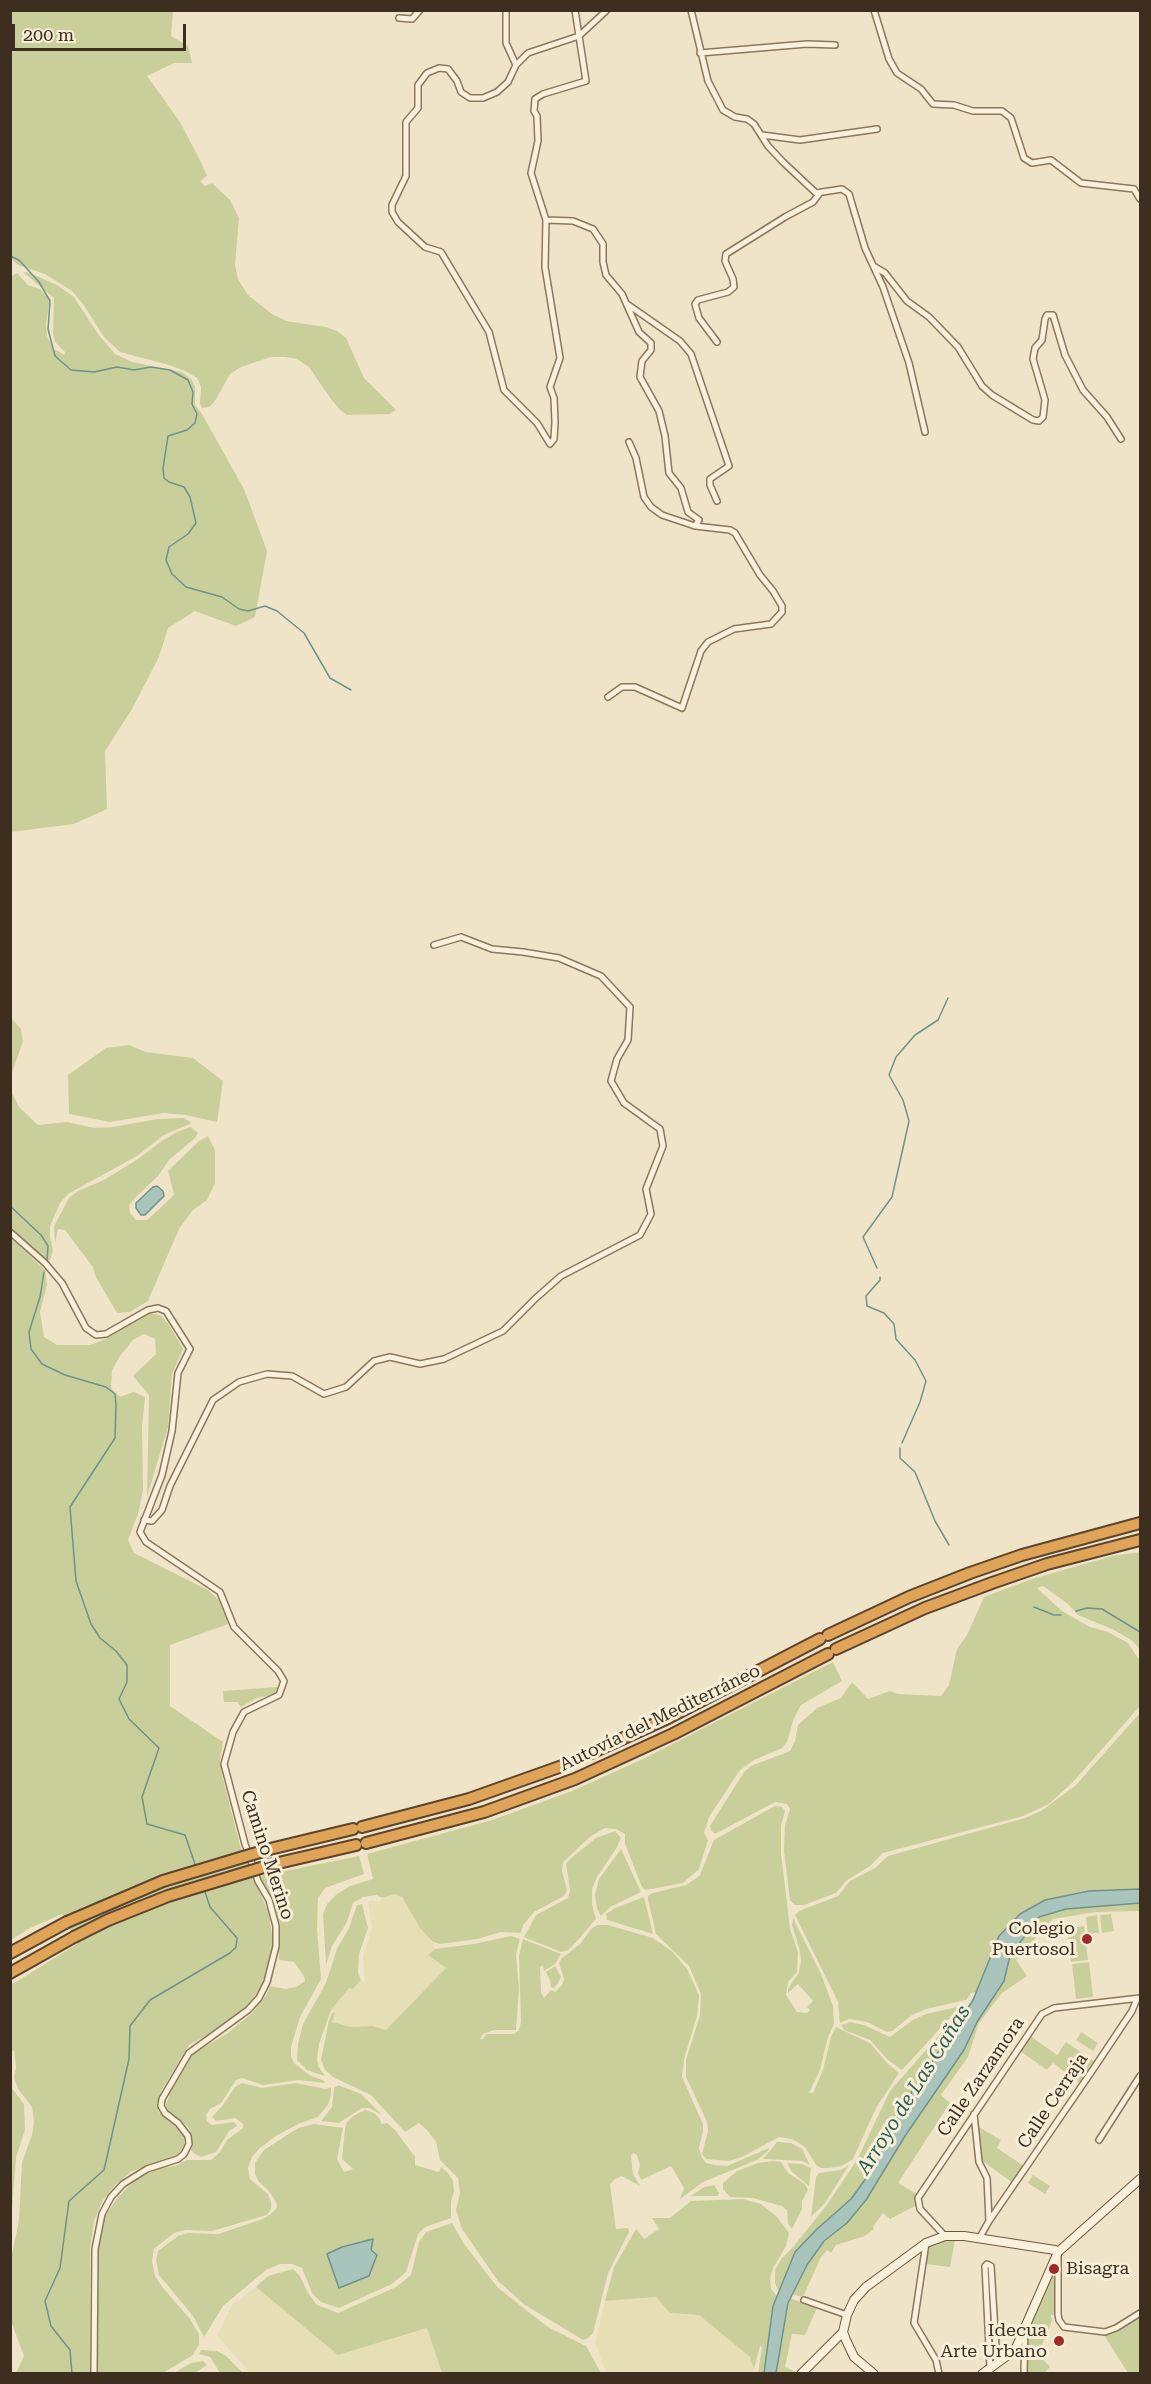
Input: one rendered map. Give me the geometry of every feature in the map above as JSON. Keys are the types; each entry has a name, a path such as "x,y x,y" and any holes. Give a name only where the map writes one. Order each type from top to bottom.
{"highway":[{"name":"Autovía del Mediterráneo","path":"10,1953 67,1922 163,1881 270,1849 469,1799 562,1766 668,1718 824,1637 909,1597 1022,1555 1140,1523"},
{"name":"Autovía del Mediterráneo","path":"10,1973 108,1920 168,1896 274,1864 484,1812 575,1779 673,1734 832,1652 925,1608 1047,1564 1140,1540"}],"street":[{"path":"399,18 412,19 420,10"},
{"path":"506,10 506,43 516,65"},
{"path":"575,10 579,36 586,81 543,94 536,99 534,111 537,116 538,141 531,173 546,220 545,267 560,358 550,387 554,398 555,422 554,438 550,444 537,423 504,390 489,332 441,252 425,247 398,222 392,212 394,201 406,176 406,122 418,108 416,91 428,73 440,68 448,69 457,81 461,92 470,98 483,98 497,92 508,82 516,65 528,53 579,36 607,10"},
{"path":"691,10 708,81 719,105 732,116 750,121 768,146 794,175 819,194"},
{"path":"873,10 889,59 897,73 921,88 933,104 954,105 973,111 1002,111 1011,118 1024,158 1032,162 1051,160 1081,183 1134,189 1140,199"},
{"path":"700,53 807,44 835,45"},
{"path":"762,135 800,140 877,129"},
{"path":"717,342 695,312 695,304 698,300 729,292 734,286 725,261 726,254 784,217 813,202 819,194 839,189 847,191 853,204 865,248 874,266 909,363 926,432"},
{"path":"546,220 573,220 593,229 603,244 606,275 626,303 639,332 651,343 651,350 642,361 640,377 659,411 665,436 669,473 681,488 688,512 699,520 695,526"},
{"path":"874,266 885,273 907,301 929,317 958,347 982,386 992,395 1033,420 1039,421 1043,417 1045,400 1033,359 1035,348 1042,340 1045,319 1047,315 1053,315 1065,355 1083,390 1107,417 1121,440"},
{"path":"626,303 680,341 691,354 729,466 710,479 710,485 717,501"},
{"path":"608,697 622,687 634,687 682,708 701,651 708,642 734,628 771,624 782,612 782,606 735,533 730,530 695,526 662,515 651,507 644,497 636,458 629,442"},
{"path":"10,1232 45,1263 62,1283 86,1328 96,1335 106,1334 148,1310 158,1308 166,1311 190,1349 178,1373 172,1431 162,1475 144,1520 152,1521 162,1510 170,1486 213,1400 239,1382 267,1374 292,1376 324,1394 346,1387 374,1361 390,1357 420,1364 444,1359 504,1330 561,1276 640,1235 651,1214 646,1189 663,1146 660,1129 624,1103 611,1081 617,1059 628,1040 630,1007 602,976 559,958 492,949 461,937 434,945"},
{"name":"Camino Merino","path":"94,2373 95,2249 102,2214 111,2198 129,2180 147,2169 178,2159 184,2154 189,2144 188,2136 178,2123 165,2113 161,2106 162,2099 189,2053 202,2042 230,2026 259,1998 267,1982 276,1946 276,1926 269,1900 258,1881 245,1844 224,1764 233,1732 244,1712 279,1695 284,1681 278,1671 234,1627 220,1592 146,1542 140,1532 144,1520"},
{"name":"Calle Zarzamora","path":"945,2236 920,2209 918,2198 1042,2014 1054,2008 1139,1999"},
{"name":"Calle Cerraja","path":"980,2237 1139,1999"},
{"path":"1099,2140 1140,2076"},
{"path":"974,2114 979,2162 987,2178 989,2221"},
{"path":"1015,2350 1058,2252 1140,2180"},
{"path":"801,2373 843,2332 854,2300 866,2287 926,2243 945,2236 980,2237 1058,2252"},
{"path":"926,2243 914,2323 936,2360 939,2373"},
{"path":"1058,2252 1058,2314 1064,2327 1105,2332 1140,2313"},
{"path":"987,2264 991,2266 994,2365 985,2266 987,2264"},
{"path":"804,2300 847,2315"},
{"path":"1024,2328 1024,2373"},
{"path":"843,2332 854,2356 874,2373"},
{"path":"982,2373 1015,2350 1022,2348 1024,2353"}],"shaded area":[{"path":"394,1894 402,1897 420,1928 433,1942 435,1949 428,1955 446,1968 386,2030 373,2026 351,2027 331,2022 335,2013 331,2010 349,1987 353,1989 361,1980 365,1982 363,1956 372,1928 368,1902 370,1900 380,1902 382,1898"},
{"path":"256,2287 338,2355 428,2328 442,2373 249,2373 217,2336 232,2305"},
{"path":"656,2297 670,2313 699,2315 750,2357 755,2373 606,2373 595,2343 605,2301"}],"green space":[{"path":"10,11 173,11 171,36 188,46 192,63 174,63 147,76 180,122 200,160 207,176 200,181 205,186 212,183 230,200 239,218 235,265 238,279 248,295 272,314 286,321 326,327 346,338 364,378 396,410 390,414 347,415 331,399 309,367 297,359 285,357 271,357 241,367 230,374 215,401 209,407 202,408 200,404 201,387 197,378 169,365 120,352 104,337 72,291 45,274 18,265 10,257"},
{"path":"23,272 57,285 74,297 98,334 115,354 132,362 182,372 192,380 195,387 195,405 244,489 267,551 255,617 236,626 195,611 168,628 159,657 132,709 105,751 107,809 74,824 11,832 11,276 17,273 28,285 40,289 48,298 47,336 54,349 64,355 65,352 55,342 54,298"},
{"path":"11,1018 21,1029 23,1041 11,1076"},
{"path":"129,1045 146,1052 193,1058 223,1081 217,1122 164,1113 110,1122 69,1114 68,1075 106,1048"},
{"path":"10,1089 19,1107 38,1125 67,1122 94,1128 158,1119 184,1118 192,1123 164,1135 137,1156 68,1194 60,1203 50,1226 53,1250 49,1263 11,1228"},
{"path":"191,1127 198,1133 195,1138 169,1160 158,1176 133,1200 129,1205 130,1213 136,1220 147,1220 171,1198 174,1194 168,1171 199,1141 208,1136 215,1150 215,1183 207,1200 193,1210 179,1229 148,1301 130,1312 117,1313 96,1277 93,1267 65,1230 58,1229 55,1243 54,1226 69,1198 78,1191 104,1180 163,1140"},
{"path":"11,1238 45,1270 47,1285 40,1312 44,1337 57,1345 90,1345 106,1339 148,1313 160,1315 168,1323 183,1349 172,1374 168,1427 147,1497 149,1395 133,1376 156,1354 155,1339 144,1334 133,1340 112,1370 111,1388 120,1397 134,1392 145,1397 142,1427 143,1490 139,1511 128,1540 134,1553 208,1590 219,1600 228,1624 170,1645 170,1706 223,1742 220,1760 223,1779 240,1846 269,1914 273,1941 268,1967 260,1989 249,2004 230,2023 189,2045 161,2091 157,2105 159,2112 181,2131 184,2138 184,2145 179,2154 132,2171 115,2185 103,2200 94,2221 90,2248 90,2373 16,2373 24,2356 11,2321 11,2259 19,2220 22,2162 32,2135 34,2122 32,2107 18,2089 14,2077 16,2068 14,2050 12,2051 11,2071 11,1985 77,1944 62,1914 30,1928 11,1940"},
{"path":"1140,1552 1140,1650 1133,1641 1114,1630 1078,1615 1068,1604 1043,1586 1037,1588 1062,1611 1090,1627 1108,1632 1128,1643 1140,1661 1140,1706 1072,1783 1049,1804 1023,1816 883,1853 870,1866 846,1881 836,1893 804,1905 795,1905 790,1900 784,1851 785,1826 790,1809 787,1804 775,1802 715,1834 711,1830 710,1826 744,1772 751,1766 790,1751 795,1741 798,1725 817,1708 841,1698 852,1682 868,1699 890,1691 898,1694 941,1696 949,1685 957,1649 967,1635 984,1597 1032,1579 1112,1556"},
{"path":"833,1662 842,1681 801,1705 794,1718 787,1742 782,1748 754,1760 740,1770 709,1817 704,1833 708,1840 699,1869 683,1883 646,1890 642,1887 625,1844 625,1834 616,1829 605,1828 591,1836 563,1862 562,1871 567,1890 564,1896 534,1912 523,1925 521,1933 501,1932 477,1939 440,1944 433,1942 420,1928 402,1897 394,1894 382,1898 376,1895 363,1897 353,1903 347,1922 332,1946 326,1965 323,1914 327,1904 337,1894 350,1886 373,1879 367,1854 492,1820 572,1791 645,1758"},
{"path":"277,1687 273,1695 257,1698 241,1707 237,1702 224,1702 223,1691"},
{"path":"1140,1713 1140,1889 1089,1891 1045,1900 986,1970 976,1992 971,1993 966,2000 926,2009 912,2015 892,2031 887,2032 867,2022 849,2019 840,2023 838,2002 795,1915 799,1911 838,1896 850,1881 875,1868 888,1856 1025,1818 1041,1811 1075,1786"},
{"path":"775,1806 782,1807 785,1811 781,1826 781,1853 790,1929 798,1952 797,1972 788,1982 786,1995 797,2012 807,2013 810,2010 807,2007 813,2001 798,1984 788,1993 788,1989 799,1972 801,1960 792,1925 793,1918 821,1974 833,2006 834,2024 828,2037 820,2070 809,2093 813,2093 823,2070 831,2037 836,2027 870,2043 899,2073 876,2108 853,2159 842,2166 821,2168 816,2165 805,2147 792,2139 779,2137 742,2157 729,2161 706,2159 702,2154 708,2131 707,2122 686,2077 686,2060 700,2015 701,1994 689,1966 656,1934 648,1900 648,1896 653,1893 686,1885 695,1879 700,1875 714,1840"},
{"path":"615,1831 621,1838 592,1889 592,1905 596,1919 568,1950 561,1952 524,1937 536,1915 568,1898 570,1890 566,1864 571,1858 596,1838"},
{"path":"621,1849 641,1892 610,1907 601,1916 597,1909 595,1895 599,1879"},
{"path":"359,1856 364,1874 325,1888 318,1898 317,1929 321,1979 300,2017 291,2047 291,2057 295,2064 325,2083 298,2080 263,2085 242,2078 236,2080 221,2103 210,2109 206,2115 207,2121 212,2125 234,2122 237,2126 229,2131 216,2152 201,2157 195,2154 191,2150 193,2145 189,2128 168,2111 166,2105 170,2093 194,2053 228,2033 251,2014 266,1996 270,1986 286,1989 296,1987 305,1981 294,1962 279,1960 278,1920 274,1904 260,1876"},
{"path":"644,1897 653,1934 607,1920 606,1914 615,1908"},
{"path":"1140,1903 1140,1911 1095,1912 1053,1919 1016,1960 1027,1976 1002,1993 979,2023 968,2057 941,2095 950,2103 898,2183 917,2194 915,2206 890,2219 883,2213 873,2227 874,2229 865,2236 836,2245 831,2253 827,2250 820,2259 803,2297 791,2294 824,2241 847,2223 866,2200 905,2136 964,2050 977,2022 1004,1981 1010,1956 1039,1917 1066,1909"},
{"path":"362,1904 368,1928 359,1954 358,1973 361,1980 353,1989 349,1988 331,2010 319,2044 317,2059 318,2066 325,2076 307,2070 297,2060 298,2044 303,2024 326,1983 337,1949 349,1928 357,1905"},
{"path":"1111,1914 1114,1931 1102,1933 1100,1915"},
{"path":"1097,1915 1099,1933 1088,1934 1086,1917"},
{"path":"597,1925 608,1925 653,1938 673,1952 687,1969 699,1995 697,2016 684,2059 682,2077 703,2124 699,2148 702,2158 706,2163 727,2166 769,2148 757,2160 703,2182 680,2199 684,2188 671,2166 641,2180 638,2173 640,2165 637,2155 634,2153 631,2155 633,2174 640,2186 622,2176 610,2184 616,2229 628,2228 629,2232 608,2273 593,2333 583,2340 525,2305 498,2281 462,2229 456,2210 460,2193 458,2178 440,2160 436,2142 427,2130 419,2123 405,2132 371,2095 333,2077 325,2070 321,2060 329,2020 333,2012 335,2013 332,2022 351,2027 373,2026 386,2030 446,1968 428,1955 435,1949 511,1936 520,1939 516,1955 519,1988 516,2030 494,2030 483,2034 480,2039 487,2034 514,2034 519,2030 521,2022 519,1956 523,1939 561,1954 555,1964 544,1971 543,1965 540,1967 541,1992 544,1998 551,1990 555,1992 562,1985 564,1979 559,1963 562,1958 580,1944 591,1929"},
{"path":"1084,1926 1088,1960 1071,1962 1067,1928"},
{"path":"1089,1962 1093,1997 1076,1999 1072,1964"},
{"path":"555,1966 561,1977 554,1988 551,1987 546,1972"},
{"path":"957,2007 958,2009 902,2070 888,2060 870,2040 844,2030 841,2025 850,2022 864,2025 890,2037 913,2020 926,2014"},
{"path":"962,2009 965,2011 909,2096 872,2170 851,2199 795,2252 779,2292 775,2283 775,2270 782,2258 826,2206 857,2160 890,2091"},
{"path":"1081,2032 1098,2043 1093,2051 1076,2040"},
{"path":"1030,2036 1057,2055 1066,2042 1094,2061 1080,2083 1053,2063 1047,2070 1020,2051"},
{"path":"242,2083 262,2088 296,2083 326,2089 331,2087 331,2094 328,2105 318,2117 298,2124 276,2136 252,2157 248,2168 250,2179 268,2194 271,2209 267,2215 212,2231 186,2230 174,2233 154,2249 152,2261 155,2276 190,2319 199,2334 199,2345 193,2355 163,2373 97,2374 98,2258 100,2235 105,2216 118,2197 135,2180 157,2169 175,2166 187,2160 211,2160 220,2152 227,2140 243,2128 243,2124 235,2118 216,2121 212,2117 235,2087"},
{"path":"338,2085 361,2094 382,2115 369,2108 362,2108 339,2123 321,2121 332,2107 334,2088"},
{"path":"11,2087 24,2104 25,2130 16,2157 11,2223"},
{"path":"365,2110 374,2113 380,2119 381,2124 387,2123 395,2130 415,2157 415,2165 439,2172 441,2167 448,2173 453,2181 454,2191 451,2218 425,2227 418,2234 406,2272 392,2284 339,2308 321,2302 312,2293 302,2268 292,2264 280,2264 266,2270 223,2306 204,2337 193,2316 159,2275 156,2260 158,2251 178,2236 187,2233 218,2234 263,2219 272,2213 277,2207 276,2202 259,2182 255,2174 255,2163 264,2150 298,2128 314,2124 343,2128 337,2159 344,2172 353,2169 342,2159 345,2129 347,2122 353,2116"},
{"path":"979,2127 1001,2140 997,2148 1024,2166 1013,2183 981,2160"},
{"path":"777,2142 791,2143 802,2149 810,2165 802,2161 763,2159"},
{"path":"781,2162 788,2173 805,2184 808,2190 792,2229 788,2224 787,2210 782,2206 753,2198 730,2197 723,2189 723,2183 737,2171 758,2163"},
{"path":"787,2163 802,2164 811,2168 809,2186 792,2172"},
{"path":"849,2165 825,2203 811,2217 816,2177 819,2173 841,2170"},
{"path":"1033,2175 1050,2186 1045,2194 1028,2183"},
{"path":"714,2185 719,2193 718,2196 691,2196 704,2187"},
{"path":"743,2199 761,2204 777,2217 789,2233 786,2246 773,2268 770,2279 771,2289 777,2296 773,2306 764,2373 758,2373 762,2347 760,2346 754,2369 750,2357 699,2315 670,2313 656,2297 605,2301 614,2267 636,2229 644,2239 659,2229 652,2218 670,2218 691,2201"},
{"path":"452,2223 464,2244 498,2288 548,2327 586,2346 601,2373 442,2373 427,2328 338,2355 256,2287 268,2276 293,2269 300,2276 317,2305 338,2313 396,2287 411,2275 419,2242 426,2232"},
{"path":"945,2240 955,2240 950,2267 926,2264 929,2247"},
{"path":"1053,2271 1055,2272 1055,2315 1051,2315 1052,2321 1042,2345 1042,2358 1050,2367 1044,2373 1026,2374 1027,2330"},
{"path":"790,2298 817,2308 805,2335 792,2334 785,2367 798,2373 776,2374"},
{"path":"1140,2316 1140,2373 1128,2373 1104,2335 1115,2333"},
{"path":"201,2350 217,2351 226,2356 243,2373 220,2373 210,2357 199,2354"},
{"path":"203,2361 207,2365 195,2373 174,2373 191,2363"}],"water":[{"path":"157,1186 163,1191 164,1196 145,1215 141,1215 136,1208 136,1203"},
{"name":"Arroyo de Las Cañas","path":"1140,1889 1140,1903 1066,1909 1039,1917 1010,1956 1004,1981 977,2022 964,2050 905,2136 866,2200 847,2223 824,2241 807,2265 788,2303 776,2373 764,2373 773,2306 795,2252 851,2199 872,2170 909,2096 973,2000 999,1936 1020,1914 1045,1900 1089,1891"},
{"path":"373,2239 371,2250 377,2255 369,2276 339,2288 327,2254 342,2247"}],"waterway":[{"path":"10,256 19,260 39,282 50,301 48,329 55,356 71,370 94,372 117,367 134,370 151,367 170,370 188,380 193,392 192,404 197,414 195,423 187,430 168,436 163,468 164,478 184,487 190,497 196,523 188,534 169,547 166,560 172,574 186,587 222,597 239,609 248,611 265,606 277,611 304,633 330,678 351,690"},
{"path":"877,1268 863,1237 892,1197 909,1121 903,1100 889,1075 896,1057 915,1035 938,1020 948,998"},
{"path":"10,1206 41,1235 48,1246 47,1260"},
{"path":"44,1272 40,1297 29,1332 31,1349 42,1364 65,1375 106,1387 115,1394 115,1438 70,1507 76,1581 91,1624 100,1638 116,1651 127,1665 127,1682 119,1699 129,1719 159,1748 142,1797 147,1824 185,1835 196,1867"},
{"path":"880,1277 866,1296 867,1306 884,1313 894,1324 896,1339 915,1360 926,1381 920,1402 902,1443"},
{"path":"900,1448 900,1458 915,1472 935,1521 949,1545"},
{"path":"1034,1607 1054,1615 1061,1615"},
{"path":"1076,1611 1087,1608 1102,1609 1140,1632"},
{"path":"72,2374 70,2350 51,2326 45,2301 60,2268 69,2201 104,2170 129,2059 130,2026 150,2000 230,1953 236,1947 237,1938 210,1907 204,1889"}],"place":[{"name":"Colegio Puertosol","path":"1087,1939"},
{"name":"Bisagra","path":"1054,2269"},
{"name":"Idecua Arte Urbano","path":"1059,2341"}]}
